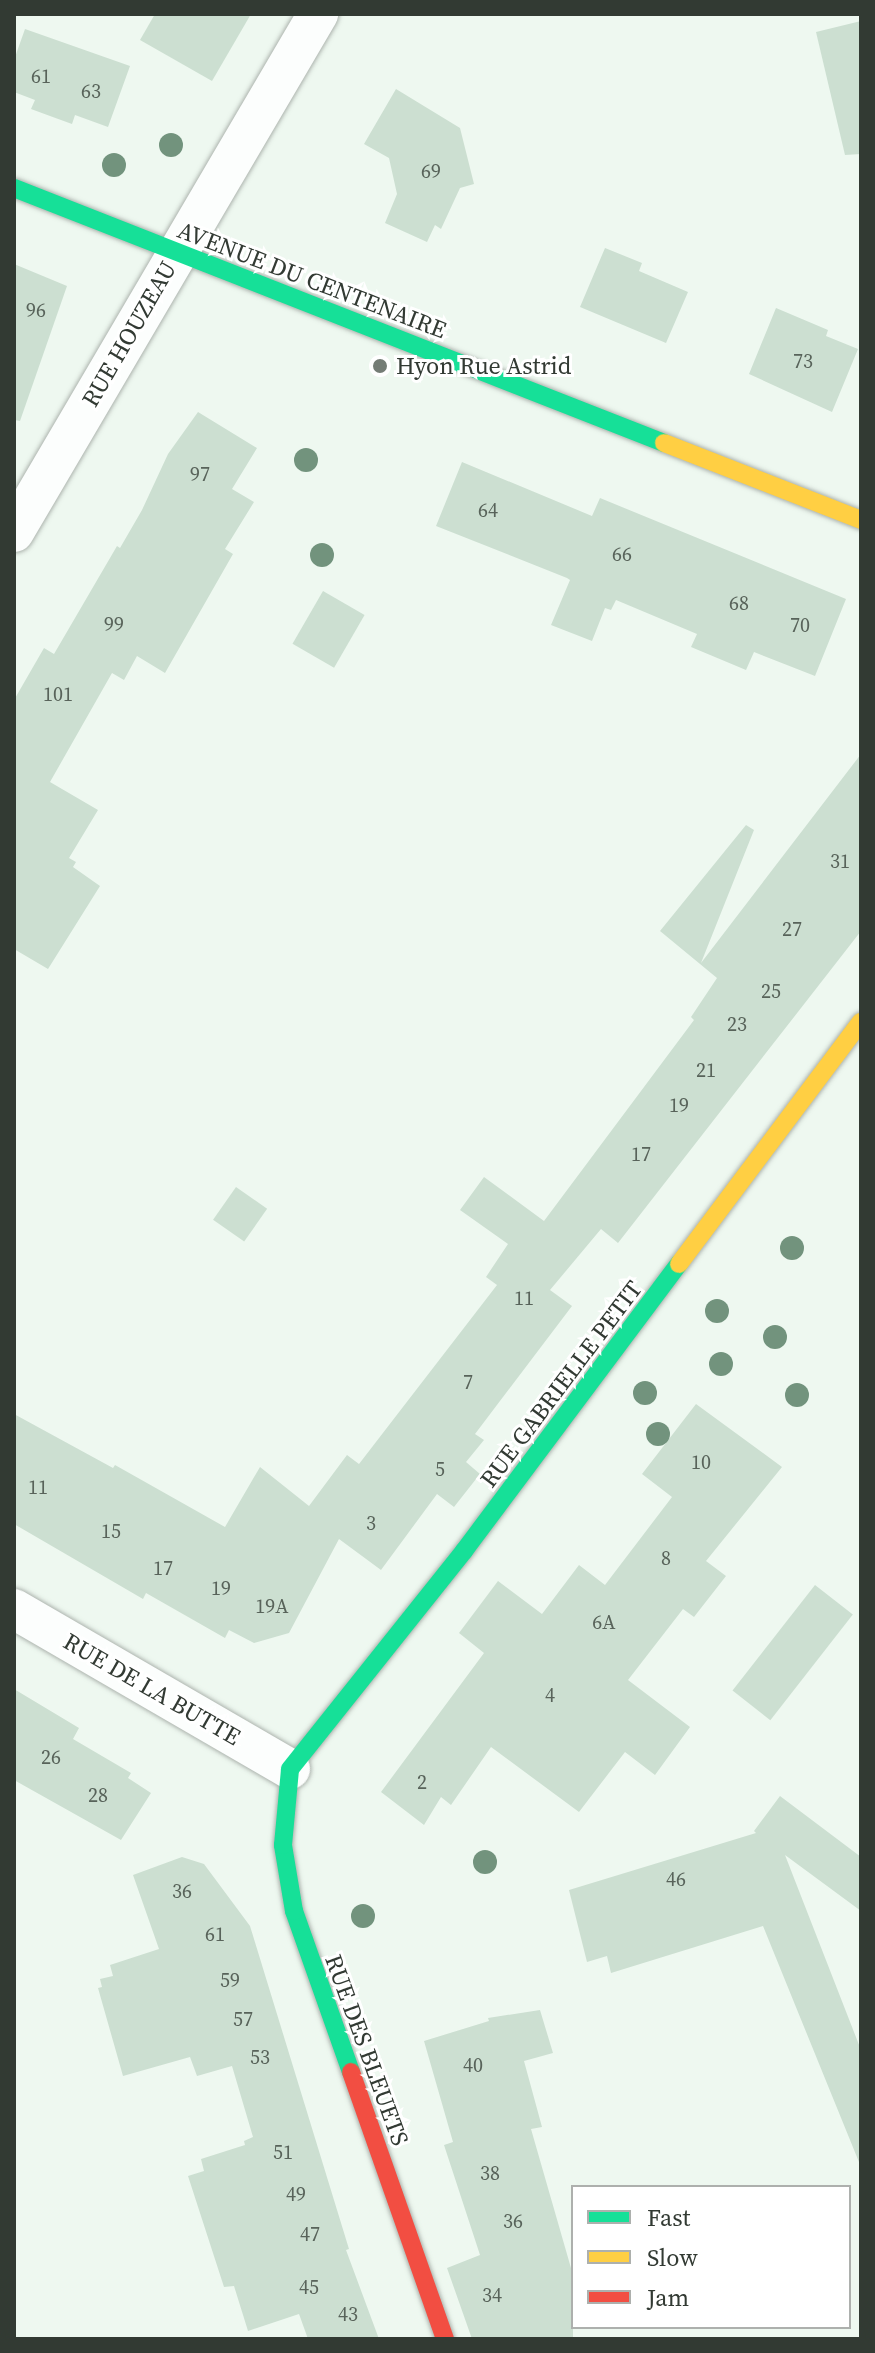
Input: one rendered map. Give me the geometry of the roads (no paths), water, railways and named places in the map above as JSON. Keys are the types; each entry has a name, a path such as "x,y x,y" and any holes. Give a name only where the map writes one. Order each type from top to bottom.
{"street":[{"name":"RUE HOUZEAU","path":"14,532 318,14"},
{"name":"AVENUE DU CENTENAIRE","path":"14,188 861,520"},
{"name":"RUE GABRIELLE PETIT","path":"290,1769 464,1551 861,1022"},
{"name":"RUE DE LA BUTTE","path":"14,1609 290,1769"},
{"name":"RUE DES BLEUETS","path":"290,1769 283,1845 294,1911 445,2339"}],"place":[{"name":"Hyon Rue Astrid","path":"380,366"}]}
